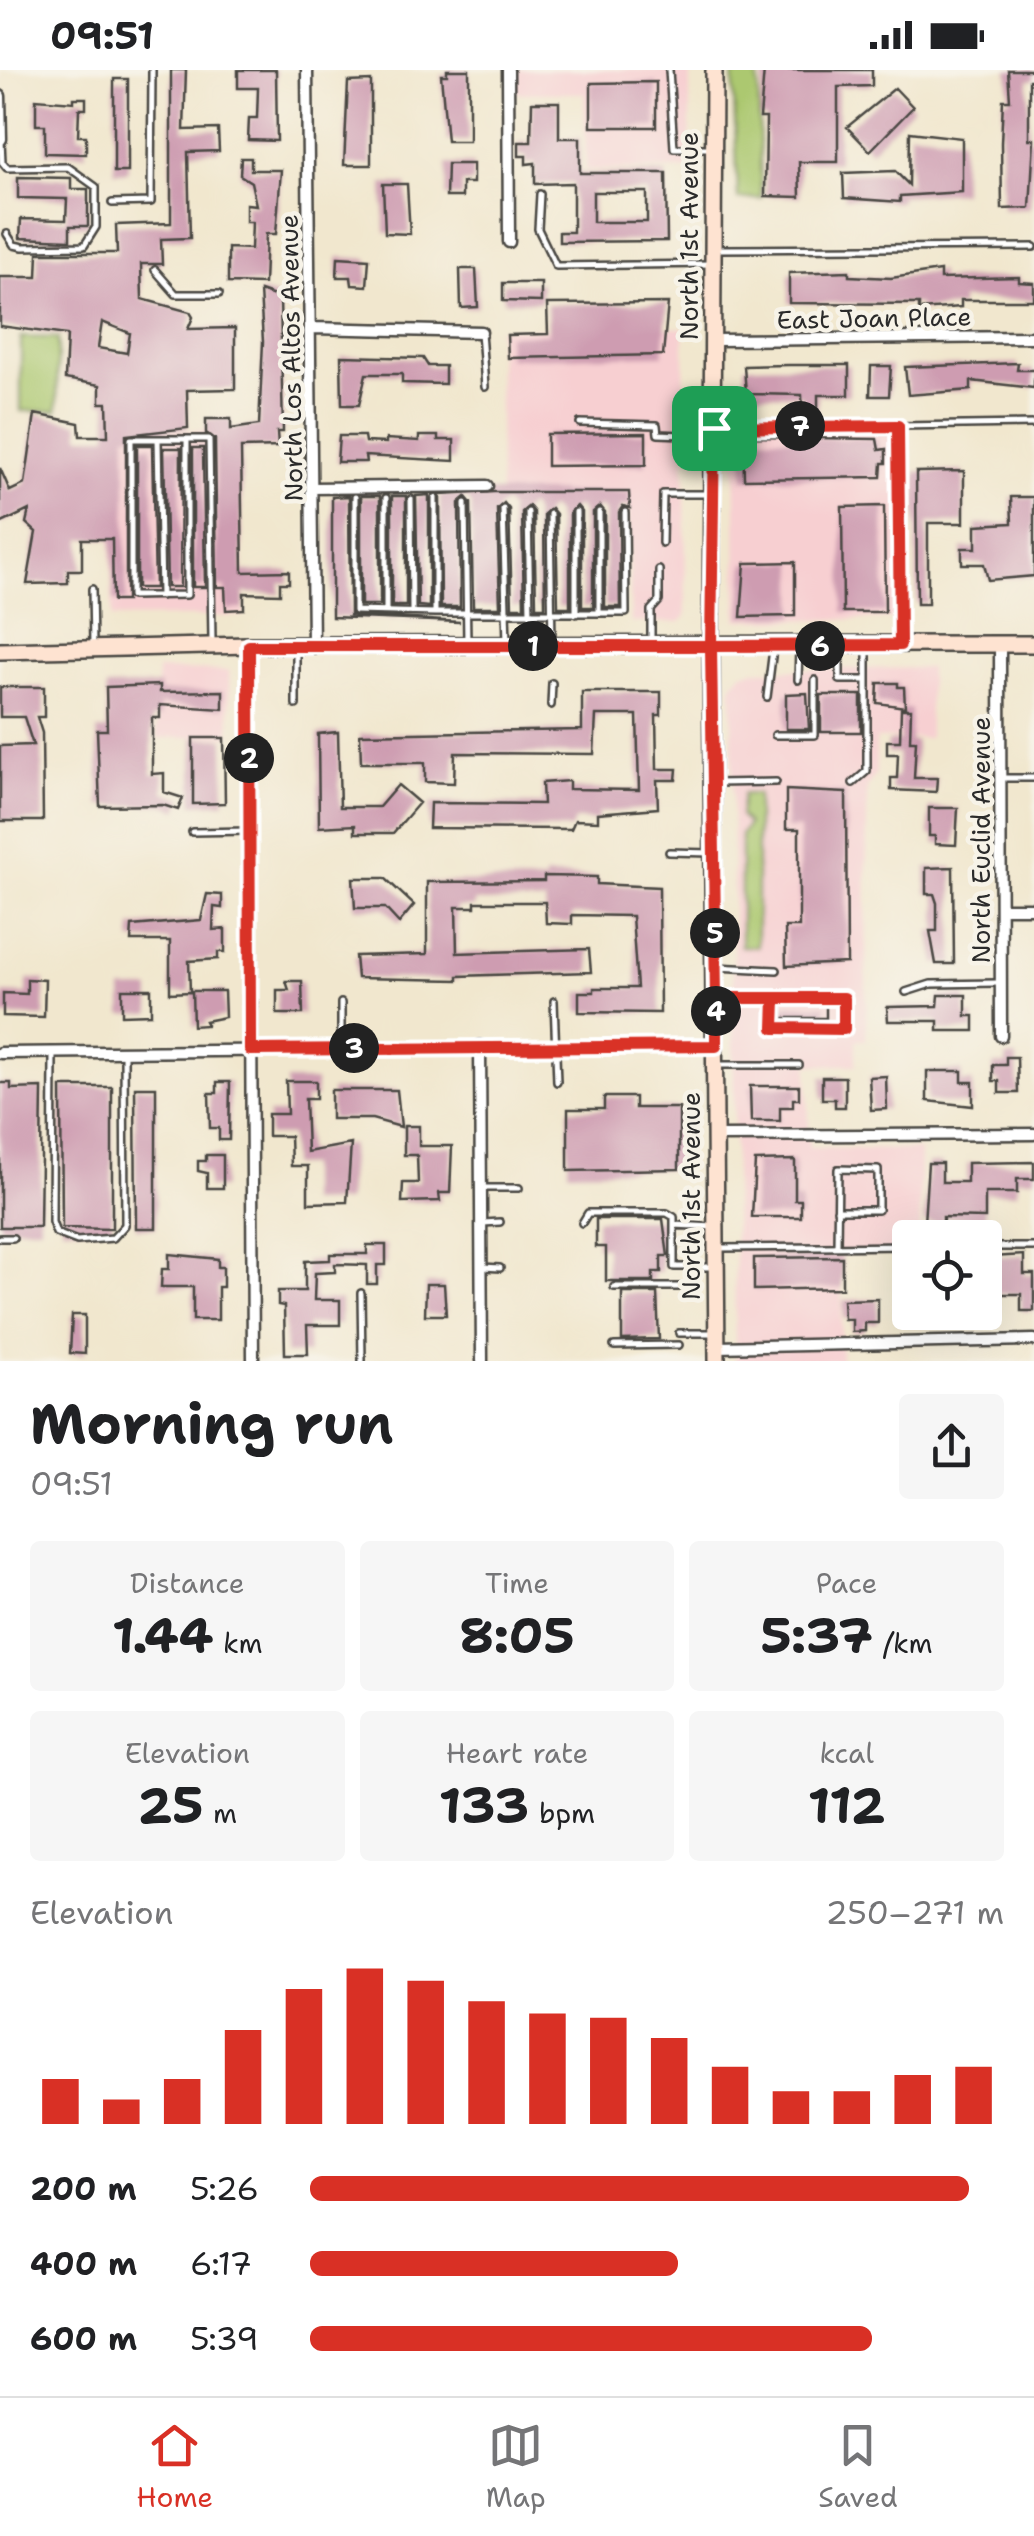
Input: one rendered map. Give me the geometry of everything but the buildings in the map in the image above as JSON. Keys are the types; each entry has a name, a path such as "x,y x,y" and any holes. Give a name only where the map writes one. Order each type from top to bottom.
{"main road":[{"name":"North 1st Avenue","path":"714,70 711,646 717,1347"},
{"path":"0,651 212,646 1034,644"}],"street":[{"name":"North Los Altos Avenue","path":"305,646 312,488 307,70"},
{"path":"508,70 509,242"},
{"path":"0,96 0,139"},
{"path":"311,328 481,332"},
{"name":"East Joan Place","path":"714,340 1034,337"},
{"path":"312,488 487,486"},
{"name":"North Euclid Avenue","path":"1000,644 1001,1036"},
{"path":"249,646 254,1361"},
{"path":"1001,908 1034,908"},
{"path":"480,1046 482,1361"},
{"path":"0,1052 716,1046"},
{"path":"716,1136 1034,1134"},
{"path":"717,1347 1034,1340"}],"lane":[{"path":"112,202 151,202 152,70"},
{"path":"669,70 674,148 714,148"},
{"path":"0,139 2,162 7,168 68,166 96,186 96,228 84,246 23,247 14,245 6,234"},
{"path":"540,194 538,230 556,266 1034,246"},
{"path":"155,270 176,294 219,294"},
{"path":"481,332 485,387"},
{"path":"580,423 657,424 658,434 1034,424"},
{"path":"898,426 900,645"},
{"path":"187,439 188,595 132,596 131,439 158,439 187,439 210,439 212,646"},
{"path":"158,439 161,596"},
{"path":"662,543 662,494 713,494"},
{"path":"355,497 356,611 626,613 625,512"},
{"path":"386,498 386,612"},
{"path":"434,613 435,498"},
{"path":"412,499 412,612"},
{"path":"465,504 467,646"},
{"path":"503,509 507,646"},
{"path":"528,512 530,615"},
{"path":"576,512 576,614"},
{"path":"598,512 599,613"},
{"path":"550,514 552,646"},
{"path":"651,646 651,610 660,601 659,570"},
{"path":"92,589 93,649"},
{"path":"840,645 840,680 867,680"},
{"path":"853,782 867,771 867,645"},
{"path":"296,704 305,646"},
{"path":"767,697 772,646"},
{"path":"798,680 799,646"},
{"path":"775,735 815,735 815,680"},
{"path":"551,704 552,683"},
{"path":"1000,778 1034,778"},
{"path":"713,782 776,782"},
{"path":"192,832 250,831"},
{"path":"669,852 714,853"},
{"path":"715,967 777,970"},
{"path":"906,992 931,984 1001,983"},
{"path":"716,998 775,998 844,998 844,1029 774,1028 775,998"},
{"path":"554,1002 557,1082"},
{"path":"341,1004 341,1048"},
{"path":"54,1052 52,1222 56,1233 78,1241 112,1238 124,1225 124,1051"},
{"path":"716,1065 798,1065"},
{"path":"837,1210 878,1210 878,1170 838,1169 837,1210 837,1247"},
{"path":"483,1188 519,1188"},
{"path":"582,1223 588,1213 668,1213 674,1225 674,1267 717,1267"},
{"path":"483,1223 500,1222"},
{"path":"674,1225 717,1227"},
{"path":"0,1238 13,1238"},
{"path":"717,1248 892,1246"},
{"path":"1002,1246 1034,1247"},
{"path":"483,1267 500,1268"},
{"path":"614,1287 679,1287"},
{"path":"361,1293 362,1361"},
{"path":"679,1334 717,1347"},
{"path":"614,1346 679,1345"}],"shaded area":[{"path":"513,70 690,70 690,169 586,170 584,93 514,93"},
{"path":"684,328 686,616 680,622 631,623 628,492 500,492 498,329"},
{"path":"904,418 906,619 737,620 735,420"},
{"path":"234,430 236,462 241,462 244,616 112,618 109,432"},
{"path":"929,668 929,738 876,739 876,774 867,788 866,1040 856,1040 856,1065 808,1065 809,1148 920,1150 920,1220 892,1220 892,1254 842,1255 841,1361 735,1361 732,685 742,673"},
{"path":"157,670 229,671 230,736 157,738"}],"green space":[{"path":"733,70 758,70 761,198 738,199"},
{"path":"21,337 58,338 57,411 21,411"},
{"path":"743,794 757,794 757,947 741,946 741,835 748,824 740,816"}],"route":[{"path":"714,428 711,646 249,646 250,1050 716,1046 716,998 775,998 844,998 844,1029 774,1028 775,998 716,998 711,646 900,645 898,426 714,428"}]}
